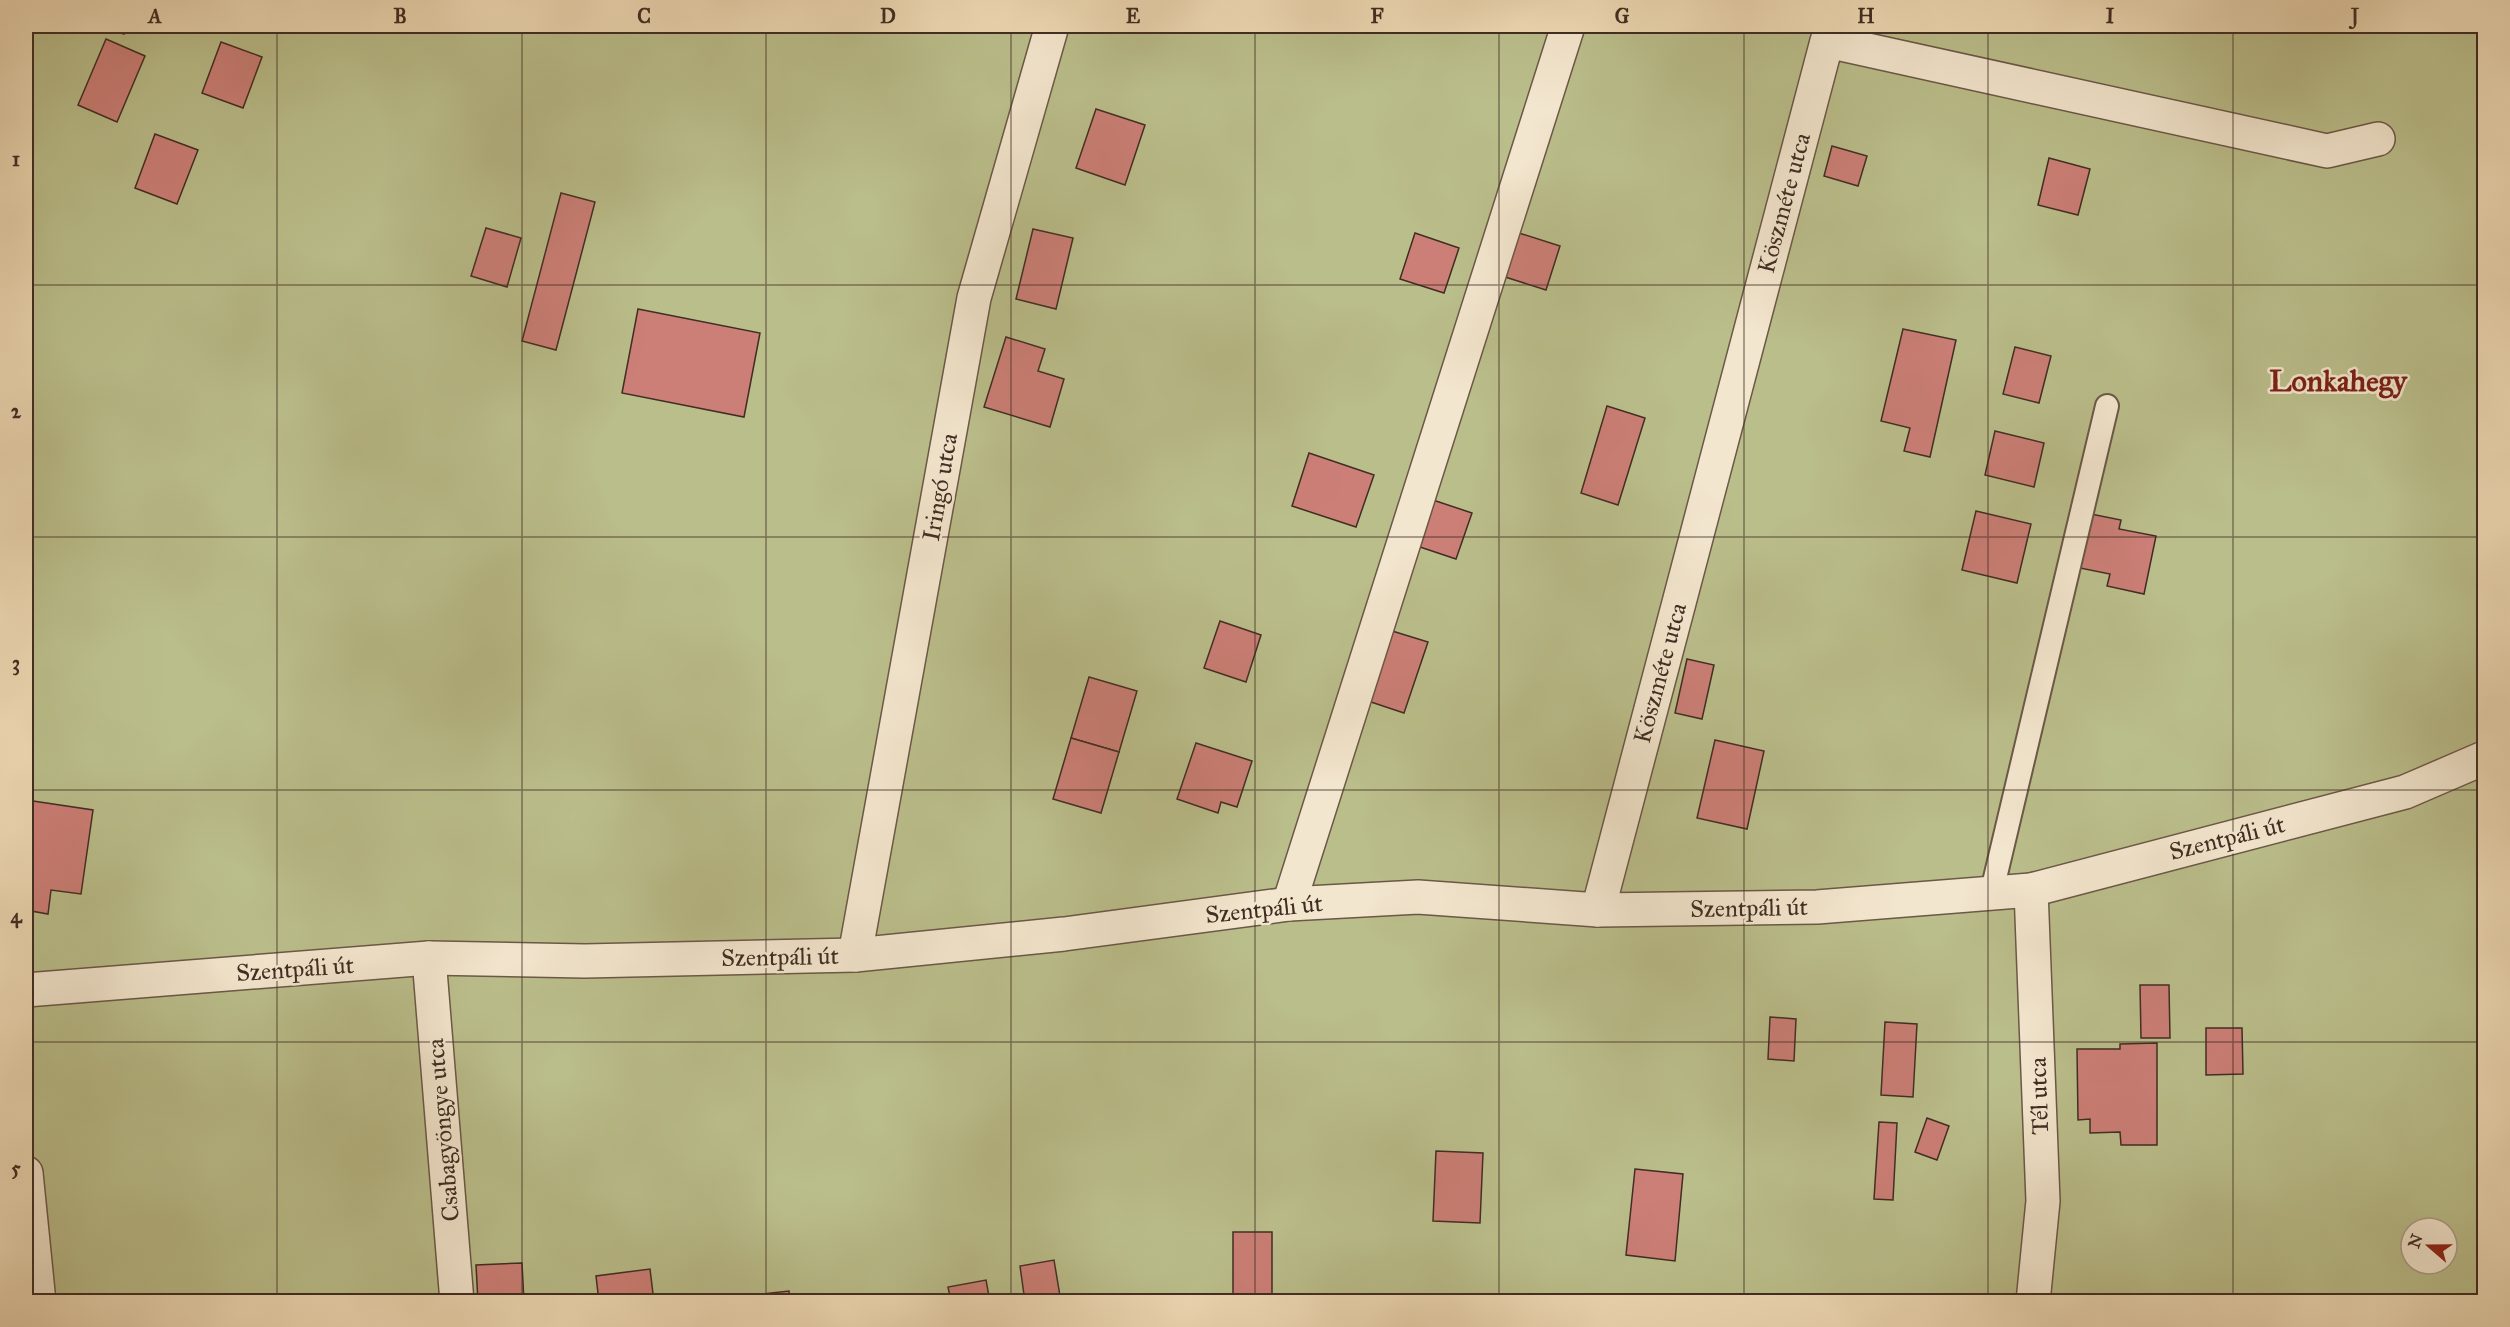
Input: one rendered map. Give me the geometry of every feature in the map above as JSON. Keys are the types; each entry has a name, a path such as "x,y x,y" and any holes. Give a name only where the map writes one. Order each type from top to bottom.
{"street":[{"name":"Iringó utca","path":"855,955 974,298 1052,26"},
{"path":"1289,904 1568,26"},
{"name":"Köszméte utca","path":"1598,910 1827,41 2327,152 2378,139"},
{"name":"Szentpáli út","path":"26,990 429,958 585,961 855,955 1064,934 1289,904 1418,897 1598,910 1817,907 1990,895 2031,890 2405,792 2484,758"},
{"name":"Tél utca","path":"2031,890 2043,1201 2033,1302"},
{"name":"Csabagyöngye utca","path":"429,958 457,1302"},
{"path":"26,1173 39,1302"}],"lane":[{"path":"1990,895 2107,406"}],"green space":[{"path":"26,26 2484,26 2484,1301 26,1301"}],"building":[{"path":"97,26 126,26 124,34"},
{"path":"106,39 145,56 117,122 78,105"},
{"path":"221,42 262,57 243,108 202,93"},
{"path":"1096,109 1145,125 1125,185 1076,168"},
{"path":"155,134 198,150 177,204 135,188"},
{"path":"1832,146 1867,156 1858,186 1824,176"},
{"path":"2049,158 2090,169 2078,215 2038,205"},
{"path":"561,193 595,202 556,350 522,341"},
{"path":"486,228 521,238 507,287 471,276"},
{"path":"1033,229 1073,238 1056,309 1016,299"},
{"path":"1516,232 1560,246 1546,290 1502,276"},
{"path":"1415,233 1459,248 1444,293 1400,279"},
{"path":"638,309 760,333 744,417 622,393"},
{"path":"1903,329 1956,340 1930,457 1904,451 1910,428 1881,421"},
{"path":"1006,337 1045,349 1038,371 1064,379 1050,427 984,407"},
{"path":"2015,347 2051,356 2039,403 2003,394"},
{"path":"1607,406 1645,418 1618,505 1581,493"},
{"path":"1995,431 2044,443 2034,487 1985,475"},
{"path":"1309,453 1374,475 1356,527 1292,506"},
{"path":"1433,500 1472,513 1456,559 1417,546"},
{"path":"1976,511 2031,524 2017,583 1962,570"},
{"path":"2086,513 2121,520 2119,529 2156,536 2144,594 2107,586 2110,574 2075,567"},
{"path":"1220,621 1261,635 1246,682 1204,668"},
{"path":"1389,630 1428,642 1404,713 1365,700"},
{"path":"1687,659 1714,665 1702,719 1675,713"},
{"path":"1089,677 1137,691 1119,752 1071,738"},
{"path":"1071,738 1119,752 1101,813 1053,799"},
{"path":"1715,740 1764,751 1747,829 1697,818"},
{"path":"1196,743 1252,761 1237,807 1221,802 1218,813 1177,799"},
{"path":"33,801 93,810 81,894 51,890 48,914 26,910 26,829 29,830"},
{"path":"2140,985 2169,985 2170,1038 2141,1038"},
{"path":"1770,1017 1796,1019 1794,1061 1768,1059"},
{"path":"1885,1022 1917,1024 1913,1097 1881,1095"},
{"path":"2206,1028 2242,1028 2243,1074 2206,1075"},
{"path":"2157,1043 2157,1145 2121,1145 2120,1132 2090,1133 2090,1119 2078,1120 2077,1049 2120,1049 2120,1044"},
{"path":"1927,1118 1949,1126 1937,1160 1915,1152"},
{"path":"1879,1122 1897,1123 1893,1200 1874,1199"},
{"path":"1436,1151 1483,1153 1480,1223 1433,1221"},
{"path":"1635,1169 1683,1174 1675,1261 1626,1255"},
{"path":"1233,1232 1272,1232 1272,1300 1233,1301"},
{"path":"1054,1260 1061,1302 1025,1302 1020,1266"},
{"path":"522,1263 524,1302 478,1302 476,1265"},
{"path":"650,1269 654,1302 599,1302 596,1276"},
{"path":"986,1280 990,1302 951,1302 948,1287"},
{"path":"789,1291 790,1302 737,1302 736,1297"}],"district":[{"name":"Lonkahegy","path":"2338,381"}]}
